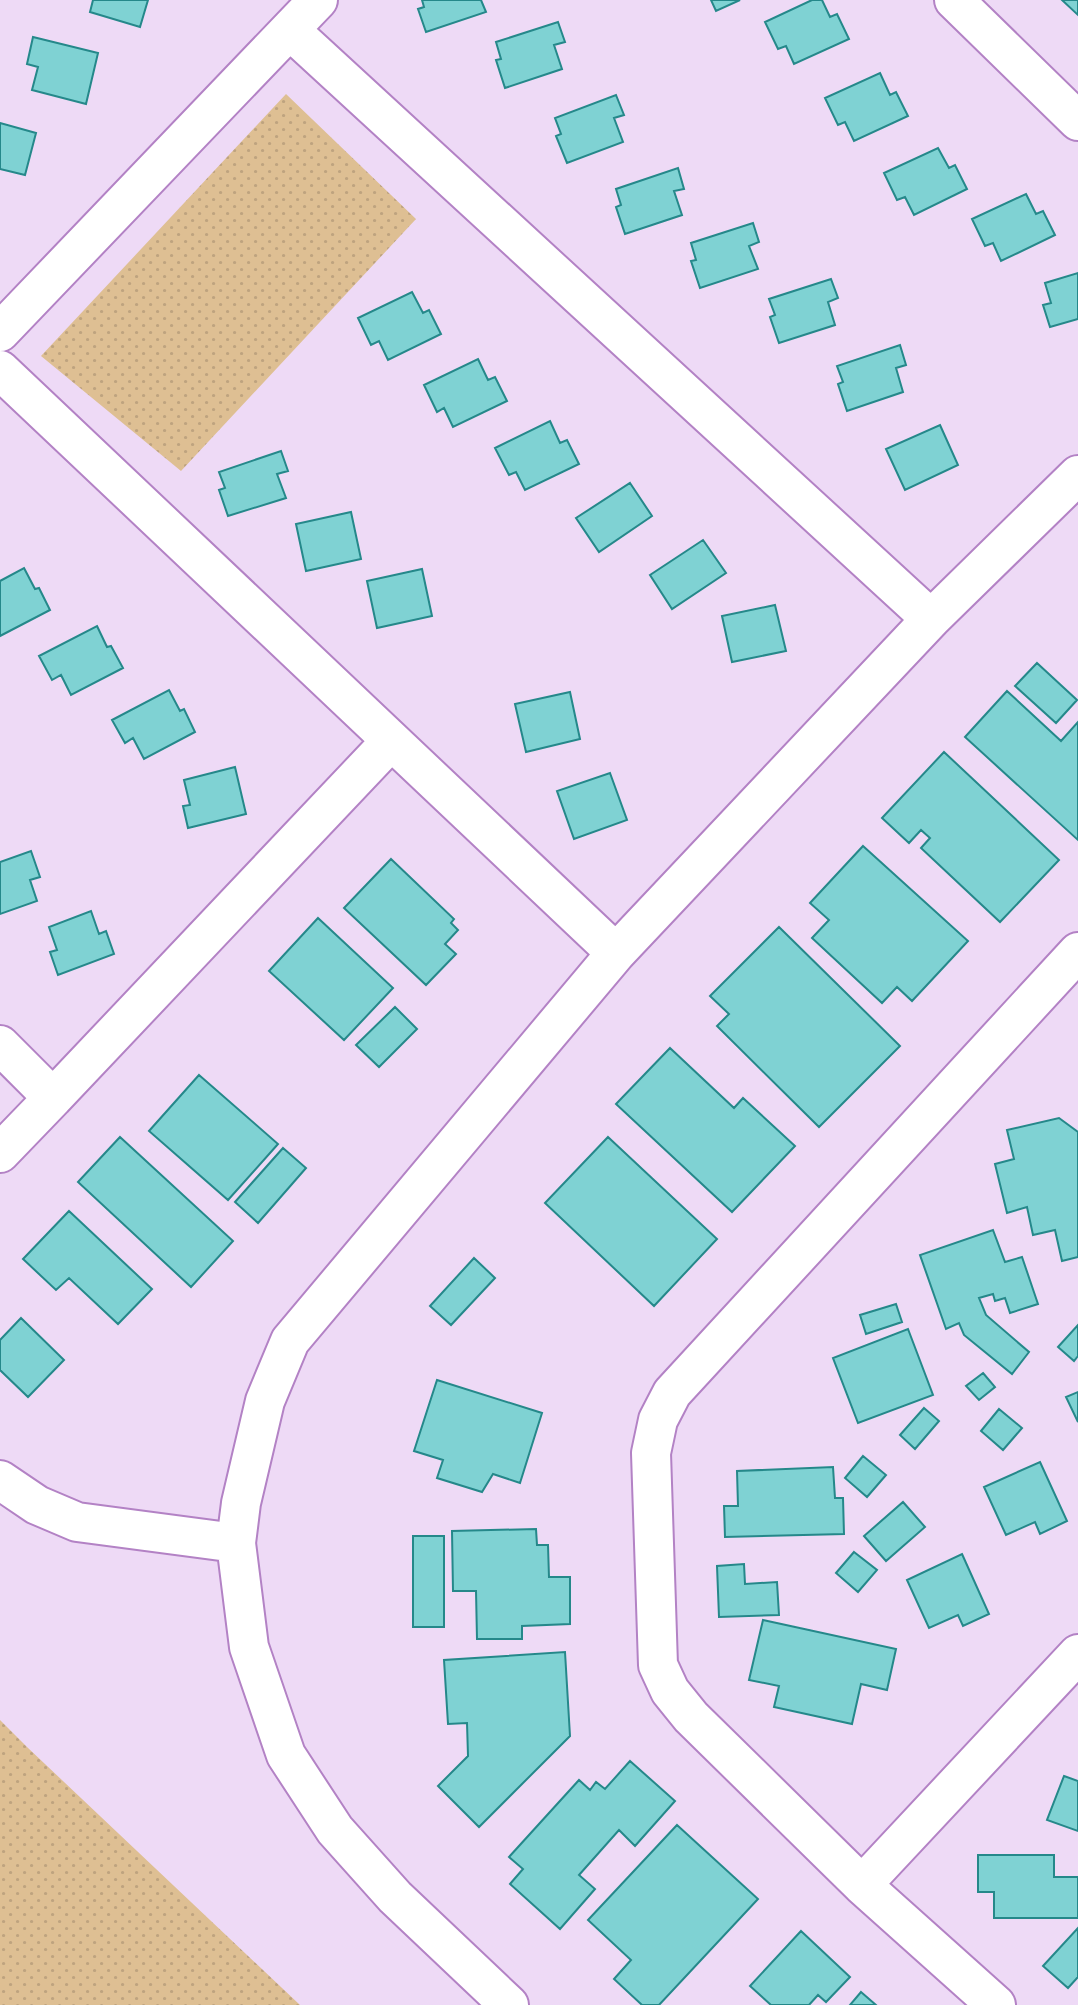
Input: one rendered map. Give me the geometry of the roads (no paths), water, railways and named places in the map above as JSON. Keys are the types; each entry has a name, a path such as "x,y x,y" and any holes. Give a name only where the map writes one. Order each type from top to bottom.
{"street":[{"path":"0,332 318,0"},
{"path":"954,0 1078,121"},
{"path":"291,31 931,619"},
{"path":"0,370 615,953"},
{"path":"509,2005 395,1897 335,1830 286,1755 249,1647 236,1543 246,1479 265,1401 289,1340 615,953 931,619 1078,475"},
{"path":"0,1153 390,742"},
{"path":"996,2005 862,1885 691,1717 670,1691 658,1665 651,1453 658,1420 672,1394 1078,952"},
{"path":"0,1045 53,1098"},
{"path":"0,1480 37,1505 77,1522 236,1543"},
{"path":"862,1885 1078,1654"}]}
